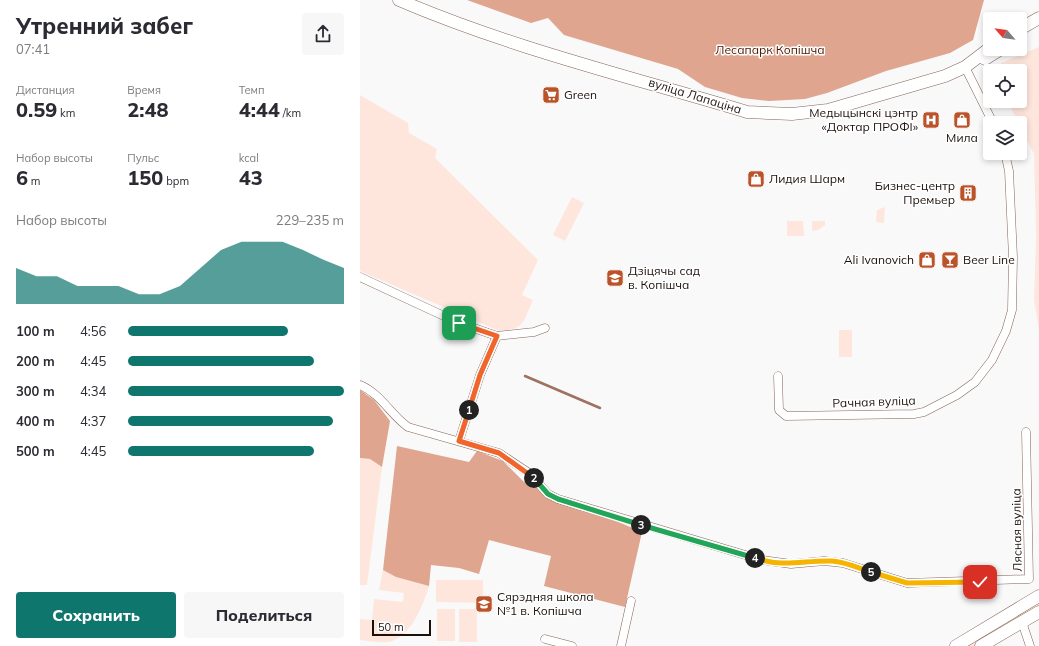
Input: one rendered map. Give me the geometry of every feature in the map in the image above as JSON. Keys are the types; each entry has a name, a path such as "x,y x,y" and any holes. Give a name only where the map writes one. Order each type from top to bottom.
{"main road":[{"name":"вуліца Лапаціна","path":"399,0 433,15 507,40 747,112 780,115 828,110 945,76 965,67 983,53"},
{"path":"1027,25 1039,18"},
{"path":"1027,33 1039,26"},
{"path":"965,67 990,56"},
{"path":"956,646 1039,596"},
{"path":"981,646 1039,612"}],"street":[{"path":"965,67 990,116"},
{"name":"Рачная вуліца","path":"778,376 779,410 786,416 914,414 924,412 957,395 974,382 992,360 1006,331 1012,310 1012,216 1009,171 1007,160"},
{"path":"360,277 459,323 497,336 534,332 545,328"},
{"path":"459,441 480,375 497,336"},
{"name":"Лясная вуліца","path":"360,385 380,398 396,418 408,427 499,453 529,472 548,494 607,515 762,560 792,564 824,561 843,563 907,583 1029,579 1026,432"},
{"path":"621,646 632,601"},
{"path":"1022,622 1030,646"},
{"path":"546,639 572,646"}],"shaded area":[{"path":"1039,47 1039,330 1034,300 1036,235 1034,154 1027,140 1027,116 1015,116 1011,108 1027,108 1027,64 1001,63 1018,56 1027,56 1027,52"},
{"path":"360,95 408,123 409,133 437,149 435,158 538,260 522,295 533,300 525,319 519,326 514,329 499,331 360,271"},
{"path":"572,197 584,203 565,241 553,235"},
{"path":"885,207 884,223 876,222 877,210"},
{"path":"787,221 803,221 804,236 787,236"},
{"path":"812,221 825,221 825,225 818,230 812,231"},
{"path":"839,330 852,330 852,357 839,357"},
{"path":"360,458 370,459 382,467 367,585 360,585"},
{"path":"383,570 396,577 429,586 415,620 403,634 388,642 360,640 360,619 372,620 374,599 403,602 404,593 379,590"},
{"path":"436,580 483,580 483,603 436,602"},
{"path":"1039,603 1039,607 975,646 967,646"},
{"path":"437,609 455,609 455,641 437,641"},
{"path":"459,609 477,609 477,642 459,642"}],"green space":[{"name":"Лесапарк Копішча","path":"467,0 984,0 973,40 950,53 886,71 827,93 805,99 769,101 742,98 705,87 678,69 564,35 548,18 531,23"},
{"path":"360,390 374,400 390,421 382,467 370,459 360,458"},
{"path":"397,446 469,462 477,451 503,461 524,482 642,532 625,607 544,586 551,556 489,540 479,574 459,568 431,565 429,586 396,577 383,570"}],"waterway":[{"path":"525,376 600,408"}],"place":[{"name":"Green","path":"551,95"},
{"name":"Медыцынскі цэнтр «Доктар ПРОФІ»","path":"931,120"},
{"name":"Мила","path":"962,120"},
{"name":"Лидия Шарм","path":"756,179"},
{"name":"Бизнес-центр Премьер","path":"968,193"},
{"name":"Ali Ivanovich","path":"927,260"},
{"name":"Beer Line","path":"950,260"},
{"name":"Дзіцячы сад в. Копішча","path":"615,278"},
{"name":"Сярэдняя школа №1 в. Копішча","path":"484,604"}],"route":[{"path":"459,323 497,336 480,375 459,441 499,453 511,460 529,472 548,494 558,499 703,544 773,563 792,564 833,561 907,583 922,584 980,582"}]}
